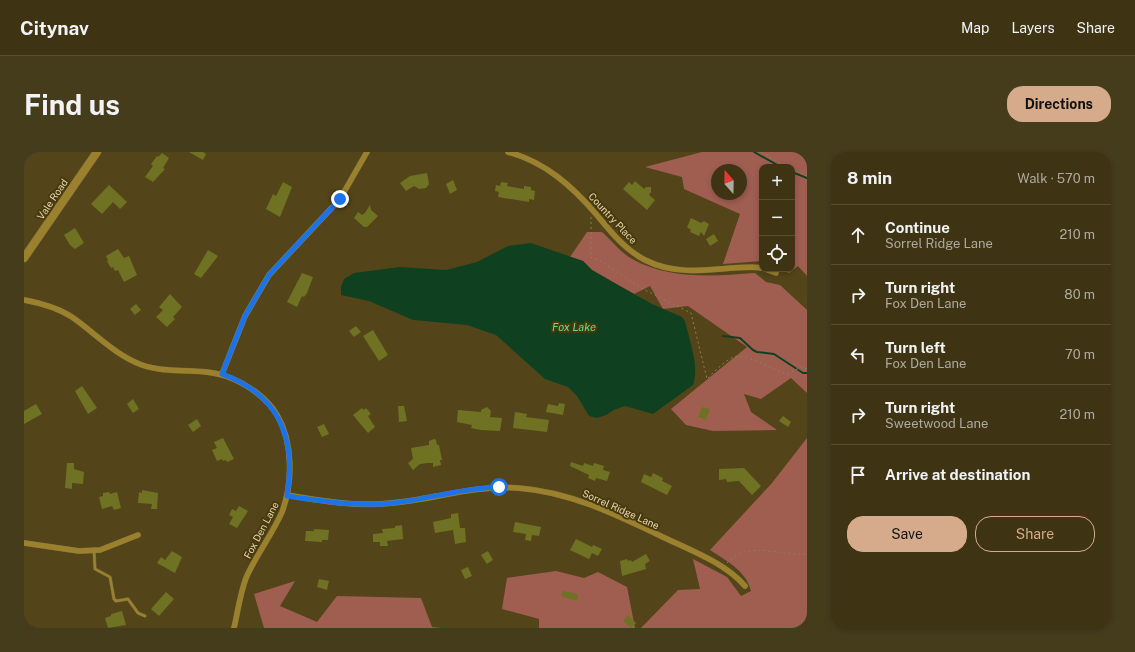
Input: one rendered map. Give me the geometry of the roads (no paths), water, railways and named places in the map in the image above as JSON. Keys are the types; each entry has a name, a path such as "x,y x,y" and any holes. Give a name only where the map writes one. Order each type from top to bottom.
{"main road":[{"name":"Vale Road","path":"24,258 97,152"}],"street":[{"path":"222,374 245,316 269,275 340,199 367,152"},
{"name":"Country Place","path":"508,152 526,158 554,174 567,184 591,208 623,245 656,265 686,271 749,267 759,268"},
{"name":"Fox Den Lane","path":"24,300 44,305 72,317 118,352 142,364 164,370 222,374 250,388 269,404 277,414 285,435 288,453 289,483 287,496 282,513 246,580 234,628"},
{"name":"Sorrel Ridge Lane","path":"287,496 342,503 384,504 480,488 518,488 546,492 564,496 604,510 723,568 733,574 745,586"},
{"path":"24,543 79,551 94,550 138,535"}],"lane":[{"path":"94,550 95,569 110,578 114,599 116,601 128,599 138,613 145,616"}],"water":[{"name":"Fox Lake","path":"531,243 583,261 592,270 618,285 652,304 682,317 685,321 695,361 695,378 693,385 653,414 625,406 597,418 589,416 577,396 568,387 545,379 496,335 467,325 413,320 369,301 341,295 341,287 344,279 354,273 400,267 446,270 477,262 508,246"}],"waterway":[{"path":"754,152 776,164"},
{"path":"795,173 807,178"},
{"path":"723,336 740,338 753,350 757,352 774,354 803,373 807,373"}]}
